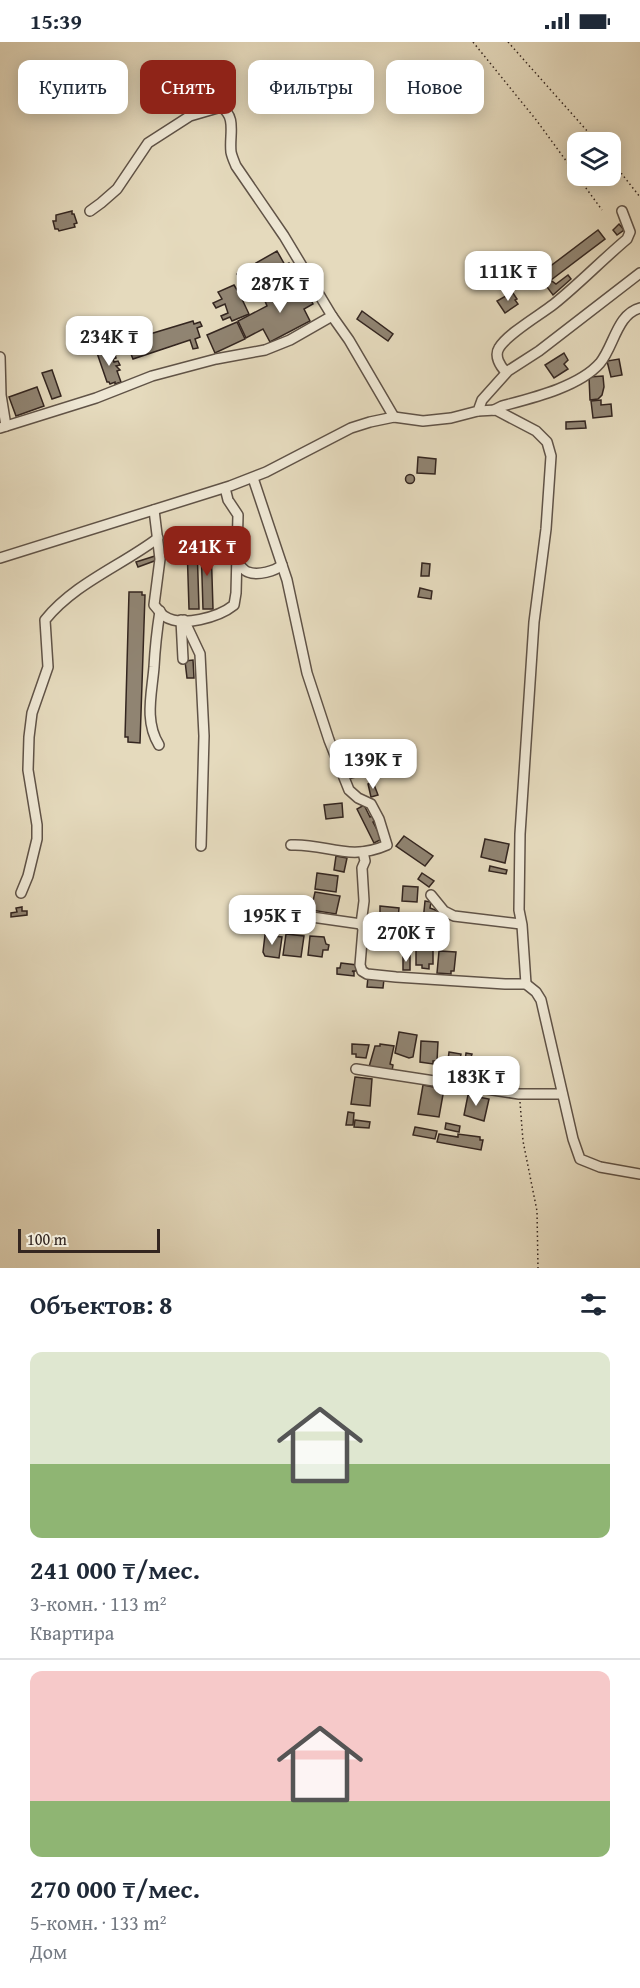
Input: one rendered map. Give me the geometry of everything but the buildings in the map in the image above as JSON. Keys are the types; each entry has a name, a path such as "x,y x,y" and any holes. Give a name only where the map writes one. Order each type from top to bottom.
{"street":[{"path":"90,211 117,189 148,143 190,116 221,107 228,111 232,120 231,154 236,166 284,236 394,417"},
{"path":"506,372 497,357 498,348 555,303 627,239 630,232 622,211"},
{"path":"478,411 482,400 506,372 539,351 640,273"},
{"path":"494,410 559,388 582,377 600,363 619,327 628,315 640,308"},
{"path":"0,357 3,427 96,398 152,376 216,359 265,350 290,340 332,316"},
{"path":"0,558 253,478 351,428 394,417 423,421 494,410 505,413 536,431 547,442 551,456 551,476 532,646 520,846 519,910 526,984"},
{"path":"253,478 282,565 307,674 333,750 349,790 358,798 371,804 382,826 387,845 363,852 334,851 299,844 291,845"},
{"path":"154,510 160,559 154,605 163,616 174,621 209,618 227,610 234,604 238,515 228,500 225,488"},
{"path":"21,893 28,876 37,839 37,825 28,770 29,737 32,713 48,668 45,620 53,609 86,583 158,538"},
{"path":"237,563 246,572 254,573 278,569 282,565"},
{"path":"159,745 155,738 150,714 150,694 160,611"},
{"path":"183,620 183,659"},
{"path":"183,620 200,654 204,736 201,846"},
{"path":"363,852 365,861 362,868 364,900 361,924 363,929 360,965 362,971 367,974 526,984 536,992 541,1000 573,1139 580,1159 600,1167 640,1174"},
{"path":"431,895 444,911 454,916 521,924"},
{"path":"273,908 298,915 361,924"},
{"path":"356,1069 519,1094 562,1094"}],"path":[{"path":"472,42 537,121 602,210"},
{"path":"508,42 588,132"},
{"path":"621,173 640,197"},
{"path":"519,1094 523,1142 537,1211 538,1268"}]}
